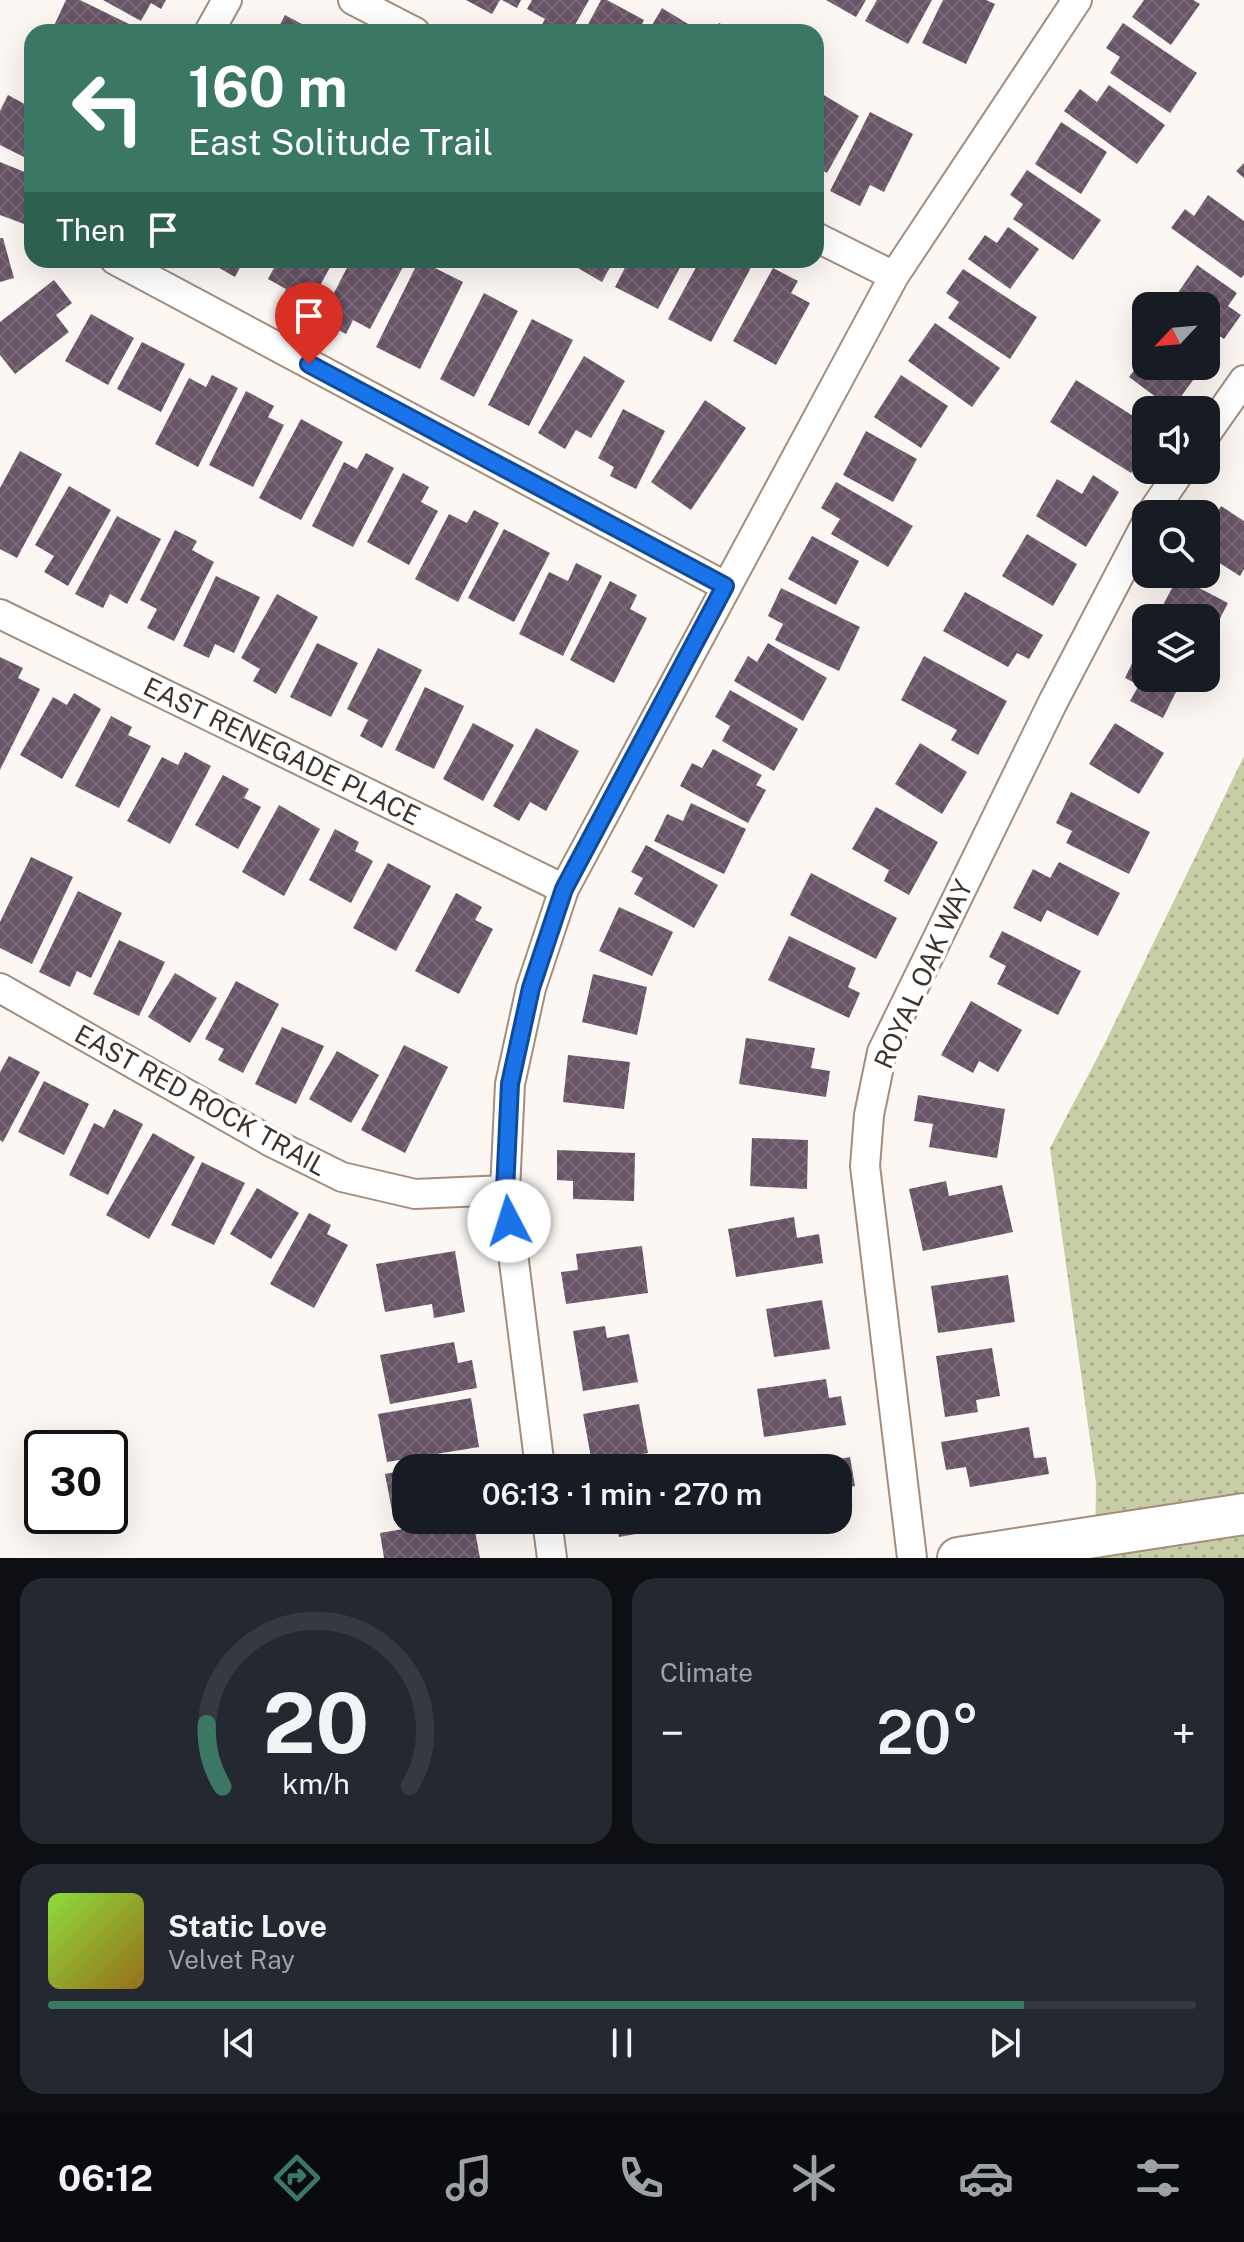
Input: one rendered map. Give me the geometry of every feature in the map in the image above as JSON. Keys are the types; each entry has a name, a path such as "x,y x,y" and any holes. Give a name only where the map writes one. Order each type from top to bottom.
{"street":[{"path":"214,24 227,0"},
{"path":"353,0 400,24"},
{"path":"538,1454 505,1190 510,1084 531,988 564,889 894,276 1077,0"},
{"path":"824,241 894,276"},
{"path":"130,268 725,586"},
{"path":"1220,414 1244,380"},
{"name":"ROYAL OAK WAY","path":"912,1558 865,1166 869,1115 882,1052 1046,716 1132,551"},
{"name":"EAST RENEGADE PLACE","path":"0,614 564,889"},
{"name":"EAST RED ROCK TRAIL","path":"0,988 273,1143 342,1177 415,1194 505,1190"},
{"path":"958,1558 1244,1514"},
{"path":"549,1534 552,1558"}],"green space":[{"path":"1244,756 1244,1558 1095,1558 1096,1483 1050,1148 1104,1045"}],"building":[{"path":"66,0 80,0 129,24 55,24"},
{"path":"103,0 166,0 161,9 151,3 141,21"},
{"path":"466,0 500,0 492,14"},
{"path":"502,0 521,0 517,8"},
{"path":"532,0 589,0 576,24 542,24 545,19 527,9"},
{"path":"601,0 607,0 644,20 642,24 588,24"},
{"path":"826,0 866,0 856,17"},
{"path":"877,0 932,0 908,44 865,21"},
{"path":"943,0 986,0 995,4 966,64 922,43"},
{"path":"1144,0 1193,0 1200,4 1171,45 1132,17"},
{"path":"662,8 688,24 653,24"},
{"path":"285,15 302,24 280,24"},
{"path":"1123,23 1197,73 1170,113 1110,73 1120,57 1106,48"},
{"path":"1109,85 1165,125 1137,164 1064,111 1080,89 1097,102"},
{"path":"8,95 24,104 24,157 0,145 0,111"},
{"path":"824,95 859,116 827,173 824,171"},
{"path":"870,112 913,134 884,192 870,185 860,206 830,191"},
{"path":"1061,122 1107,152 1081,194 1035,164"},
{"path":"0,162 24,172 24,224 0,215"},
{"path":"1244,163 1244,178 1236,171"},
{"path":"1027,170 1101,220 1073,260 1013,219 1023,204 1010,195"},
{"path":"1208,195 1244,221 1244,275 1241,278 1171,228 1185,209 1194,216"},
{"path":"1008,227 1039,249 1010,289 968,259 985,235 997,243"},
{"path":"0,238 3,238 14,278 0,282"},
{"path":"1197,265 1237,293 1228,306 1241,315 1224,339 1220,336 1220,292 1179,292"},
{"path":"219,268 240,268 235,277"},
{"path":"274,268 330,268 305,313 281,300 286,289 268,279"},
{"path":"347,268 402,268 370,329 353,320 346,334 320,320"},
{"path":"415,268 435,268 463,282 420,369 376,347"},
{"path":"578,268 610,268 602,282"},
{"path":"625,268 680,268 658,309 615,287"},
{"path":"696,268 751,268 711,342 668,319"},
{"path":"773,268 798,281 791,293 810,303 776,365 733,341"},
{"path":"963,269 1037,317 1010,359 948,318 959,302 946,293"},
{"path":"54,280 72,303 56,315 69,332 15,374 0,355 0,322"},
{"path":"484,293 518,311 474,397 440,379"},
{"path":"91,314 134,338 108,385 65,361"},
{"path":"532,319 573,340 529,426 488,405"},
{"path":"935,323 1000,368 972,407 908,361"},
{"path":"142,342 185,364 161,412 117,389"},
{"path":"584,356 625,381 591,438 576,430 565,449 538,433"},
{"path":"212,375 238,388 198,467 155,444 189,378 206,387"},
{"path":"901,375 948,406 921,448 874,417"},
{"path":"1076,380 1132,415 1131,473 1050,422"},
{"path":"1133,380 1193,380 1181,396 1155,396"},
{"path":"246,391 274,406 268,417 284,425 253,487 209,465"},
{"path":"705,400 746,428 691,510 651,482"},
{"path":"623,409 665,431 636,489 610,476 614,467 598,458"},
{"path":"301,419 343,442 301,520 259,498"},
{"path":"866,431 917,459 893,502 843,475"},
{"path":"20,451 62,474 17,558 0,549 0,488"},
{"path":"366,453 394,468 353,547 312,526 344,462 357,469"},
{"path":"403,473 429,487 421,502 438,511 409,565 367,542"},
{"path":"1093,475 1119,492 1086,547 1036,516 1057,479 1082,494"},
{"path":"836,482 913,526 888,567 831,534 840,519 821,508"},
{"path":"69,486 111,510 68,586 44,572 54,556 35,545"},
{"path":"1220,508 1244,521 1244,569 1240,576 1220,563"},
{"path":"474,510 499,523 458,602 415,579 449,514 467,523"},
{"path":"117,516 161,539 127,604 110,594 103,608 75,594"},
{"path":"504,529 550,553 514,622 468,598"},
{"path":"175,530 197,541 192,550 214,562 174,641 147,628 157,609 140,600"},
{"path":"1027,534 1077,564 1053,606 1002,576"},
{"path":"812,536 859,561 836,605 788,579"},
{"path":"576,563 602,576 563,656 519,634 549,572 568,581"},
{"path":"216,576 260,597 234,653 215,644 209,658 183,646"},
{"path":"610,581 637,595 630,609 647,618 614,683 570,660"},
{"path":"781,588 860,627 839,671 775,640 783,624 768,616"},
{"path":"1172,588 1199,588 1228,603 1220,618 1220,604 1164,604"},
{"path":"965,592 1043,635 1029,659 1017,653 1008,667 943,631"},
{"path":"277,594 318,617 276,694 253,681 260,669 241,658"},
{"path":"317,643 358,663 331,717 290,697"},
{"path":"768,643 827,678 803,721 734,681 748,656 757,662"},
{"path":"378,648 422,670 382,748 360,736 368,720 347,709"},
{"path":"924,656 1007,701 978,755 951,740 957,730 901,700"},
{"path":"0,657 23,668 18,678 40,689 0,770"},
{"path":"1132,663 1132,682 1125,678"},
{"path":"425,687 464,706 434,769 395,750"},
{"path":"730,690 798,729 774,771 722,741 730,726 715,717"},
{"path":"1135,692 1176,692 1163,718 1130,701"},
{"path":"74,693 101,709 62,779 20,755 53,697 67,705"},
{"path":"111,716 132,727 128,735 151,746 119,808 75,786"},
{"path":"473,723 514,745 483,801 443,779"},
{"path":"1115,723 1164,753 1139,794 1089,764"},
{"path":"536,728 579,751 546,811 530,802 519,821 493,806"},
{"path":"920,743 967,772 942,814 895,784"},
{"path":"713,749 762,775 756,785 766,790 748,823 680,786 692,763 702,768"},
{"path":"185,752 211,766 170,844 127,821 162,757 178,765"},
{"path":"223,775 249,789 244,798 261,807 238,849 195,825"},
{"path":"1071,792 1150,832 1129,874 1066,843 1072,831 1056,823"},
{"path":"691,803 746,829 724,874 654,841 667,814 683,821"},
{"path":"279,805 320,829 284,896 242,872"},
{"path":"876,807 938,842 909,895 884,881 889,870 852,849"},
{"path":"335,829 359,842 355,851 373,861 351,903 309,880"},
{"path":"646,845 718,885 694,928 634,894 643,878 631,872"},
{"path":"31,857 73,877 32,964 0,948 0,922"},
{"path":"1059,862 1120,893 1098,936 1047,910 1041,922 1013,908 1033,869 1050,878"},
{"path":"388,863 431,886 396,951 353,928"},
{"path":"811,873 897,918 876,959 790,915"},
{"path":"78,891 122,913 91,978 77,971 70,987 39,972"},
{"path":"456,893 482,907 475,920 493,929 459,994 415,971"},
{"path":"619,907 673,932 652,976 599,951"},
{"path":"1002,931 1081,971 1058,1015 997,984 1006,966 989,957"},
{"path":"789,936 856,968 848,987 860,993 849,1018 768,980"},
{"path":"119,940 165,962 139,1016 93,994"},
{"path":"175,973 217,998 190,1043 148,1017"},
{"path":"593,974 647,987 637,1035 582,1022"},
{"path":"236,981 279,1004 243,1073 218,1060 224,1049 205,1039"},
{"path":"971,1001 1022,1030 998,1072 979,1061 973,1073 941,1055"},
{"path":"282,1027 324,1046 296,1104 255,1084"},
{"path":"746,1038 815,1048 811,1068 830,1071 826,1097 739,1084"},
{"path":"404,1045 448,1067 405,1153 361,1130"},
{"path":"337,1051 379,1075 351,1123 309,1099"},
{"path":"568,1055 630,1062 624,1109 563,1102"},
{"path":"9,1056 40,1072 3,1142 0,1140 0,1072"},
{"path":"44,1081 89,1104 64,1155 18,1132"},
{"path":"918,1095 1005,1109 997,1158 929,1147 933,1124 914,1121"},
{"path":"114,1109 143,1124 108,1195 69,1175 94,1123 104,1128"},
{"path":"153,1133 195,1157 149,1239 106,1215"},
{"path":"752,1138 808,1140 807,1189 750,1186"},
{"path":"557,1150 635,1153 634,1201 573,1199 573,1181 557,1180"},
{"path":"202,1162 245,1183 214,1245 171,1225"},
{"path":"946,1181 949,1196 1002,1185 1013,1232 923,1251 909,1189"},
{"path":"257,1188 299,1213 271,1259 230,1234"},
{"path":"309,1213 331,1225 327,1234 348,1245 314,1308 270,1284"},
{"path":"794,1217 797,1238 819,1234 823,1263 736,1277 728,1229"},
{"path":"642,1246 648,1293 566,1304 561,1272 578,1270 576,1254"},
{"path":"455,1251 465,1312 434,1318 432,1304 385,1312 376,1264"},
{"path":"1008,1275 1015,1322 938,1333 931,1286"},
{"path":"822,1300 830,1349 774,1357 766,1309"},
{"path":"605,1326 607,1338 629,1334 638,1382 583,1391 573,1331"},
{"path":"454,1342 458,1363 472,1360 477,1388 390,1404 380,1355"},
{"path":"992,1348 1000,1396 976,1400 978,1412 945,1417 936,1356"},
{"path":"826,1379 829,1398 841,1396 846,1425 764,1437 757,1389"},
{"path":"471,1398 479,1447 436,1454 392,1454 392,1461 387,1462 378,1414"},
{"path":"639,1404 648,1453 590,1454 583,1414"},
{"path":"1029,1427 1034,1458 1046,1457 1049,1474 970,1487 966,1467 946,1470 941,1442"},
{"path":"392,1473 392,1511 385,1474"},
{"path":"380,1533 476,1534 480,1558 384,1558"}],"route":[{"path":"309,364 725,586 564,889 531,988 510,1084 505,1190 509,1221"}]}
